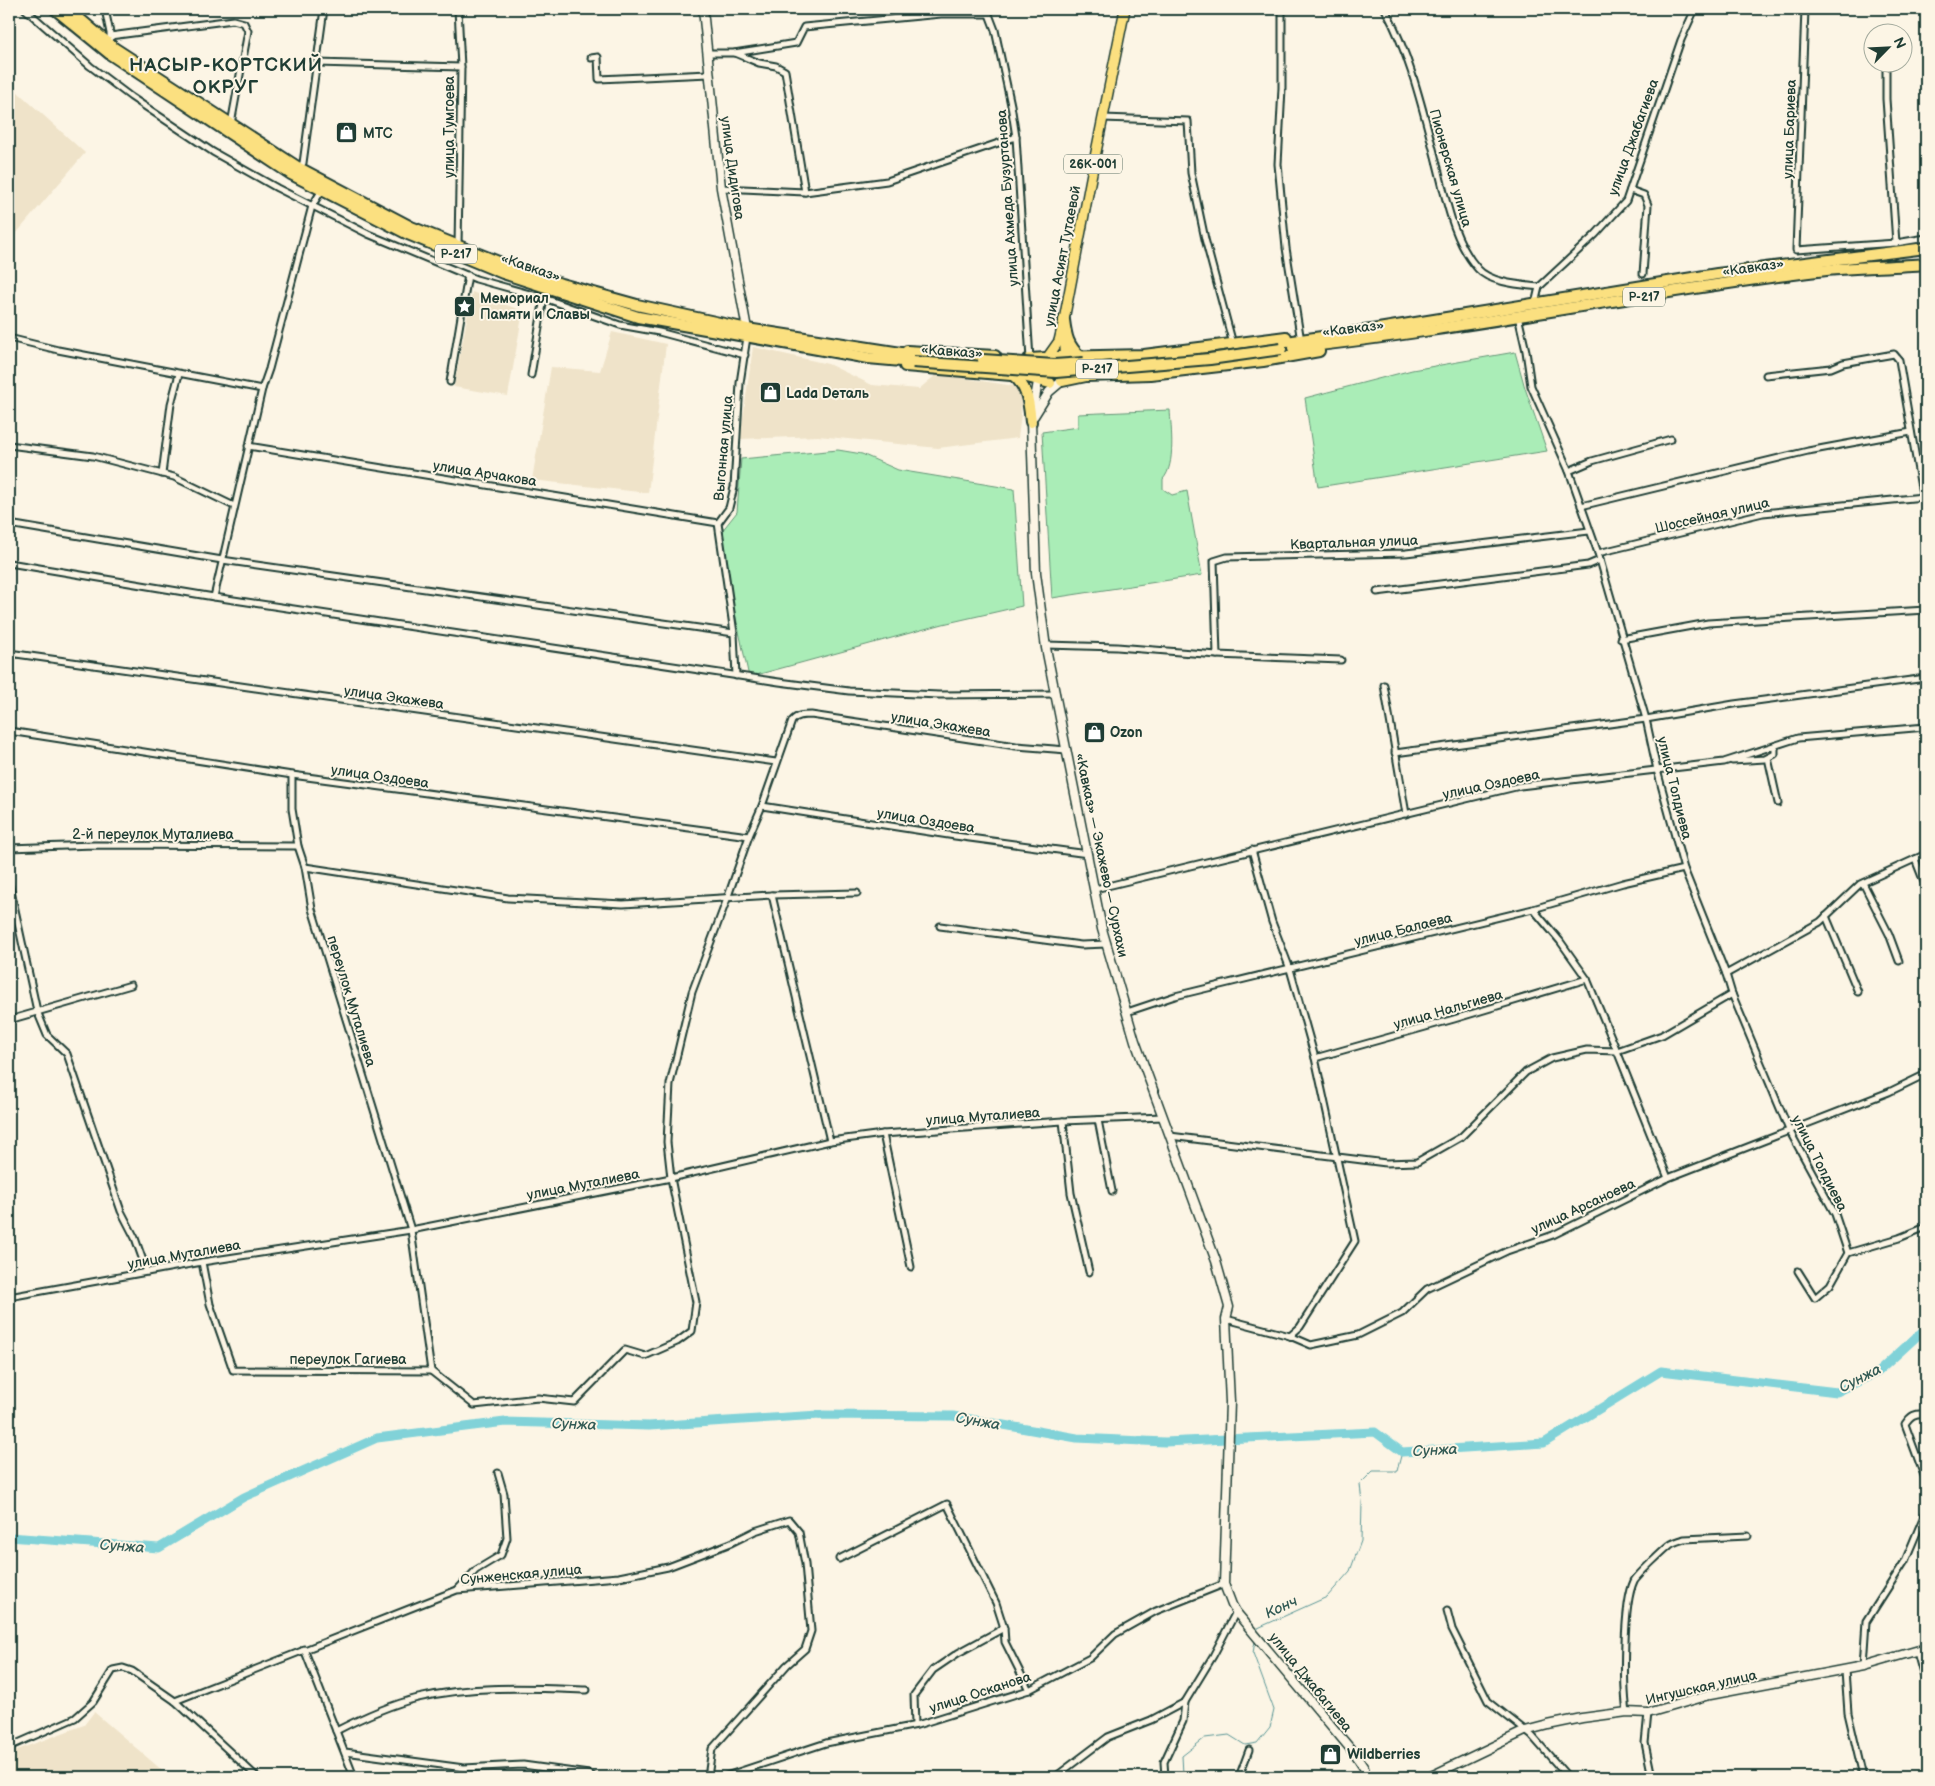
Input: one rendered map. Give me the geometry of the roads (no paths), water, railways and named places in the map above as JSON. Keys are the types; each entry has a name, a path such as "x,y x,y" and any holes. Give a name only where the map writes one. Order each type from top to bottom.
{"highway":[{"name":"«Кавказ»","path":"55,9 110,54 291,174 408,234 503,273 638,317 913,359 1054,365 1363,341 1818,271 1926,264"},
{"name":"«Кавказ»","path":"68,9 114,48 299,168 411,227 506,265 561,284 747,333"},
{"name":"«Кавказ»","path":"1280,346 1717,274 1926,248"},
{"path":"1064,320 1067,339 1071,349 1080,356"},
{"name":"Р-217","path":"1080,356 1144,354 1300,335 1372,330"},
{"path":"1062,381 1086,376 1150,374 1264,361 1363,341"},
{"name":"«Кавказ»","path":"869,353 1056,359 1080,356"},
{"path":"869,353 913,367 1013,375 1050,383"},
{"path":"1013,375 1020,380 1027,394 1031,422"}],"main road":[{"name":"улица Дидигова","path":"703,9 721,188 747,333"},
{"name":"улица Асият Тутаевой","path":"1056,359 1126,9"},
{"path":"1062,381 1050,383 1043,378 1041,369 1056,359 1064,320"},
{"path":"1031,422 1049,392 1067,374 1056,359"},
{"name":"«Кавказ» — Экажево — Сурхахи","path":"1041,369 1031,422 1036,573 1046,644 1107,944 1135,1040 1216,1261 1229,1307 1226,1320 1230,1402 1227,1486"},
{"name":"улица Джабагиева","path":"1227,1486 1224,1584 1232,1605 1354,1754 1364,1768 1366,1777"},
{"name":"Ингушская улица","path":"1430,1777 1525,1731 1582,1718 1627,1712 1648,1713 1710,1695 1846,1670 1926,1648"}],"street":[{"path":"25,9 90,66 131,98 213,152 368,234 468,275 544,298 620,325 658,332 745,355"},
{"path":"105,9 114,48"},
{"path":"299,168 303,163 324,9"},
{"name":"улица Тумгоева","path":"458,9 461,67 458,246"},
{"path":"1282,9 1282,88 1278,164 1286,248 1300,335"},
{"name":"Пионерская улица","path":"1385,9 1397,30 1417,90 1452,221 1464,248 1479,271 1504,283 1539,286"},
{"name":"улица Джабагиева","path":"1539,286 1595,235 1626,201 1681,40 1696,9"},
{"name":"улица Бариева","path":"1805,9 1796,250 1896,243"},
{"path":"707,53 734,53 796,43 804,27 988,11"},
{"name":"улица Ахмеда Бузуртанова","path":"988,11 995,30 1012,105 1016,137 1030,358"},
{"path":"110,36 233,20 244,23 248,31 231,124"},
{"path":"734,53 785,71 805,192"},
{"path":"591,58 598,58 599,79 709,74"},
{"path":"317,63 461,67"},
{"path":"1886,72 1886,99 1896,243 1926,238"},
{"path":"1103,118 1188,121 1191,173 1205,239 1233,344"},
{"path":"721,188 805,192 887,181 1016,137"},
{"path":"214,597 262,389 312,206 322,190"},
{"path":"1630,190 1644,195 1648,205 1643,274"},
{"path":"450,382 468,275"},
{"path":"1535,304 1539,286"},
{"path":"531,375 544,298"},
{"name":"улица Толдиева","path":"1518,316 1531,386 1569,471 1600,560 1621,639 1646,719 1657,770 1684,869 1726,974 1732,994 1789,1130 1835,1214 1848,1253"},
{"name":"Выгонная улица","path":"718,522 729,508 734,488 739,401 747,333"},
{"path":"9,338 58,350 262,389"},
{"path":"1766,375 1831,368 1843,362 1894,354 1899,360 1926,517"},
{"path":"162,474 172,404 179,374"},
{"path":"1581,506 1808,451 1911,432"},
{"path":"1569,471 1592,461 1671,439"},
{"path":"9,445 93,456 174,477 234,506"},
{"name":"улица Арчакова","path":"248,446 718,522"},
{"path":"1920,483 1926,479"},
{"name":"Шоссейная улица","path":"1598,554 1763,512 1922,497"},
{"path":"718,522 734,632 736,676"},
{"path":"9,524 222,560 734,632"},
{"name":"Квартальная улица","path":"1217,655 1214,561 1227,557 1406,553 1589,531"},
{"path":"1378,592 1588,565 1600,560"},
{"path":"9,563 214,597 736,676 849,690 939,695 1056,694"},
{"path":"1621,639 1708,623 1926,610"},
{"path":"1046,644 1117,647 1217,655 1341,660"},
{"name":"улица Экажева","path":"9,653 776,762 792,721 796,717 804,715 1016,746 1067,750"},
{"path":"1395,753 1926,678"},
{"path":"1384,685 1406,814"},
{"name":"улица Оздоева","path":"1095,889 1520,786 1724,762 1798,738 1926,727"},
{"name":"улица Оздоева","path":"9,731 292,775 748,836"},
{"path":"1724,762 1768,758 1775,754 1775,746"},
{"path":"1768,758 1778,803"},
{"path":"411,1230 431,1371 474,1405 538,1398 574,1402 625,1350 645,1356 677,1342 692,1331 696,1302 671,1178 667,1142 670,1084 692,992 748,836 762,806 776,762"},
{"name":"переулок Муталиева","path":"292,775 292,809 312,909 411,1230"},
{"name":"улица Оздоева","path":"762,806 955,836 1088,854"},
{"name":"2-й переулок Муталиева","path":"9,848 94,845 298,846"},
{"path":"1252,850 1272,922 1290,969 1315,1058 1355,1241 1300,1327 1290,1336"},
{"path":"1726,974 1820,922 1863,883 1926,854"},
{"path":"1915,859 1926,887"},
{"path":"305,867 508,898 623,904 772,895 857,893"},
{"name":"улица Балаева","path":"1127,1012 1175,996 1533,909 1623,883 1684,869"},
{"path":"9,882 37,1011 47,1035 67,1054 121,1211 135,1238 147,1272"},
{"path":"1863,883 1889,934 1899,961"},
{"path":"772,895 830,1142"},
{"path":"1533,909 1560,941 1587,980 1618,1051 1668,1178"},
{"path":"1826,916 1858,992"},
{"path":"940,926 1081,945 1107,944"},
{"name":"улица Нальгиева","path":"1315,1058 1587,980"},
{"path":"9,1020 131,985"},
{"path":"1170,1136 1386,1163 1417,1162 1461,1137 1526,1072 1552,1058 1586,1050 1618,1051 1662,1035 1732,994"},
{"name":"улица Арсаноева","path":"1226,1320 1290,1336 1311,1345 1358,1335 1402,1313 1427,1289 1507,1252 1553,1235 1668,1178 1889,1092 1926,1074"},
{"name":"улица Муталиева","path":"9,1297 202,1262 411,1230 671,1178 830,1142 883,1134 1063,1121 1164,1117"},
{"path":"1098,1120 1112,1191"},
{"path":"1063,1121 1071,1193 1090,1272"},
{"path":"883,1134 911,1267"},
{"path":"1798,1270 1815,1298 1830,1285 1848,1253 1899,1238 1926,1227"},
{"name":"переулок Гагиева","path":"202,1262 210,1304 233,1370 431,1371"},
{"path":"1926,1414 1917,1413 1910,1416 1905,1424 1926,1481"},
{"path":"457,1590 476,1570 501,1555 507,1538 504,1494 498,1473"},
{"path":"1863,1666 1866,1622 1905,1561 1926,1511 1926,1500"},
{"path":"839,1559 947,1504 996,1603 1004,1628 1006,1642 1029,1690"},
{"name":"Сунженская улица","path":"175,1701 457,1590 620,1577 639,1573 668,1566 731,1543 755,1531 789,1520 799,1532 805,1564 811,1631 805,1649 787,1665 712,1749 708,1777"},
{"path":"1627,1712 1625,1696 1627,1611 1635,1580 1669,1546 1676,1542 1684,1539 1748,1536"},
{"name":"улица Осканова","path":"723,1777 826,1743 915,1725 1029,1690 1090,1658 1115,1634 1156,1611 1224,1584"},
{"path":"1447,1610 1452,1629 1488,1701 1532,1736 1568,1777"},
{"path":"1165,1777 1164,1762 1183,1721 1185,1702 1213,1656 1236,1612"},
{"path":"915,1725 914,1695 933,1670 1004,1628"},
{"path":"304,1649 354,1777"},
{"path":"1916,1651 1926,1684"},
{"path":"9,1747 75,1718 93,1702 113,1670 123,1668 132,1671 175,1701 256,1777"},
{"path":"1846,1670 1848,1713 1863,1777"},
{"path":"336,1730 373,1712 419,1698 465,1690 524,1688 587,1690"},
{"path":"1055,1777 1108,1737 1151,1720 1185,1702"},
{"path":"1648,1713 1645,1744 1652,1777"},
{"path":"1238,1777 1249,1750"},
{"path":"345,1752 464,1768 523,1765 589,1774 594,1777"}],"waterway":[{"name":"Сунжа","path":"9,1537 159,1548 244,1497 377,1438 505,1422 649,1426 819,1415 953,1416 1077,1438 1165,1442 1375,1432 1402,1452 1544,1443 1661,1371 1837,1392 1878,1372 1926,1328"},
{"name":"Конч","path":"1257,1632 1258,1628 1327,1597 1350,1571 1361,1541 1362,1503 1360,1484 1373,1471 1397,1471 1402,1452"},
{"name":"Конч","path":"1188,1777 1183,1774 1182,1756 1205,1738 1229,1735 1245,1745 1257,1743 1270,1727 1274,1710 1253,1653 1255,1641"}],"place":[{"name":"МТС","path":"347,133"},
{"name":"Мемориал Памяти и Славы","path":"464,306"},
{"name":"Lada Dеталь","path":"770,393"},
{"name":"Ozon","path":"1094,732"},
{"name":"Wildberries","path":"1331,1754"}],"district":[{"name":"НАСЫР-КОРТСКИЙ ОКРУГ","path":"226,75"}]}
